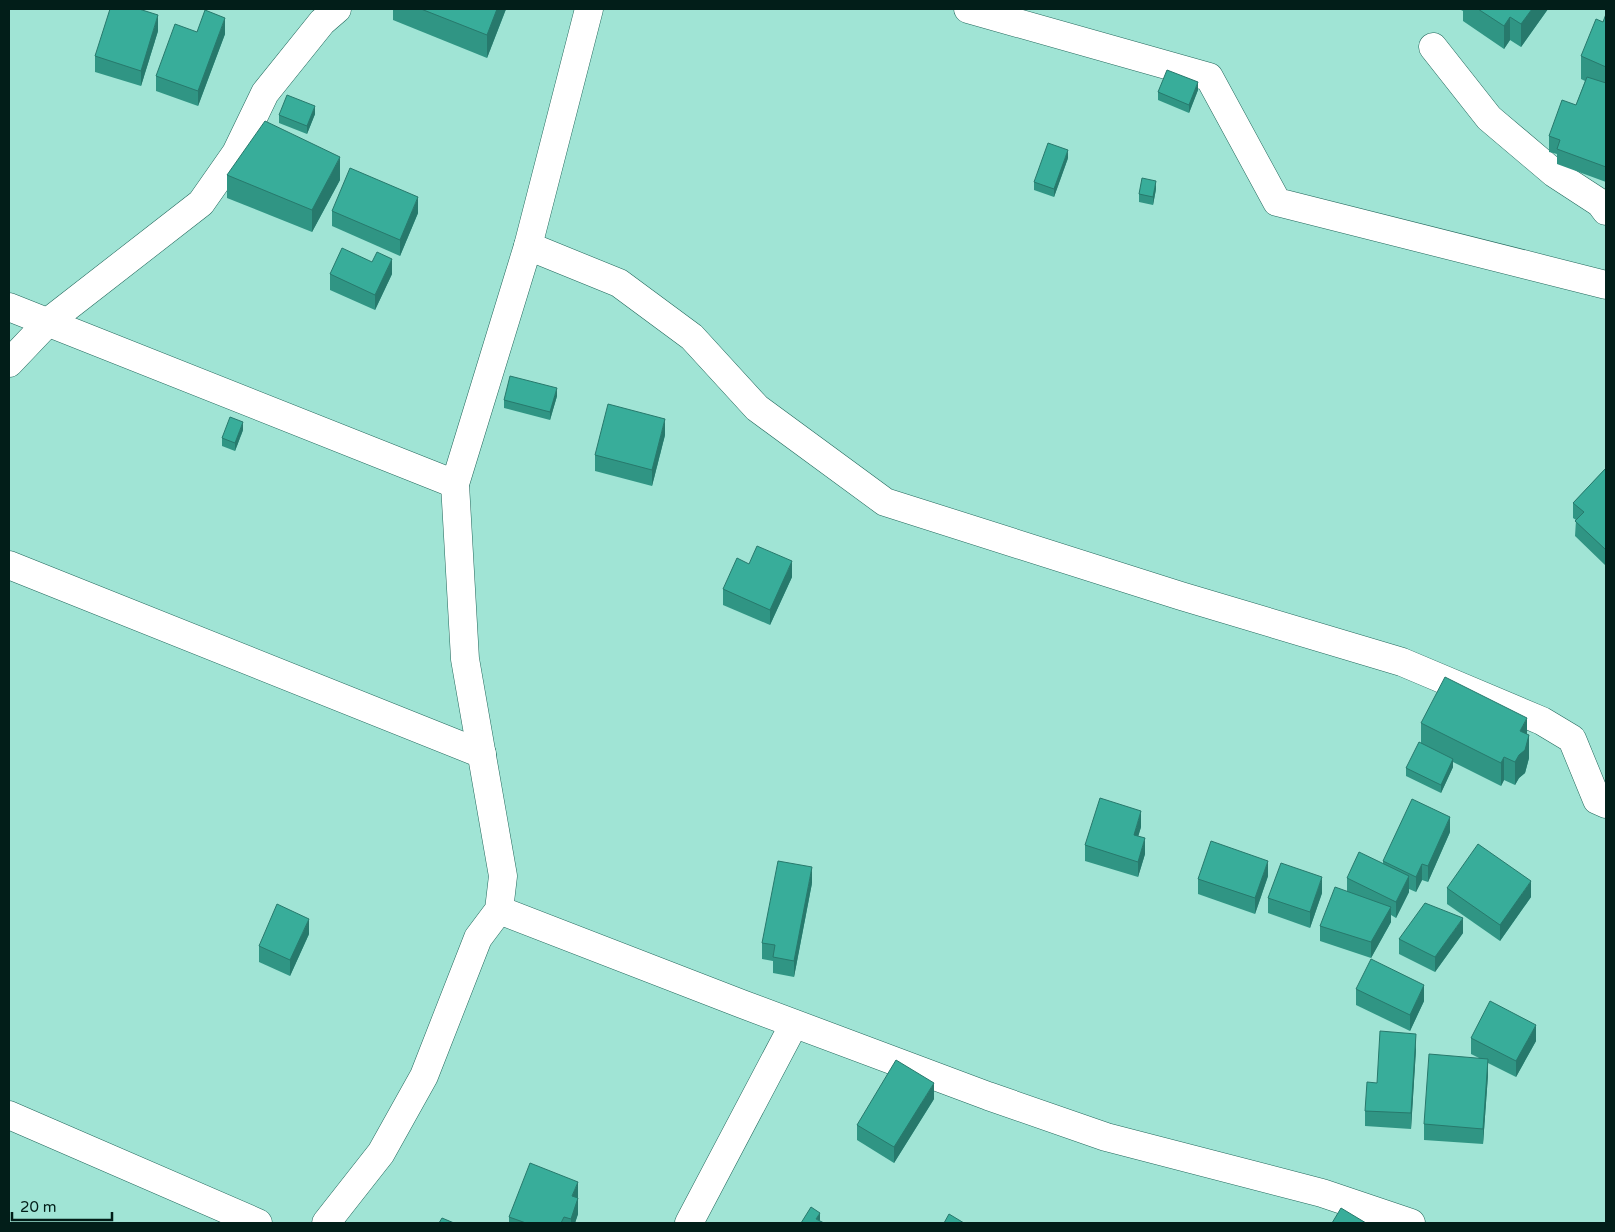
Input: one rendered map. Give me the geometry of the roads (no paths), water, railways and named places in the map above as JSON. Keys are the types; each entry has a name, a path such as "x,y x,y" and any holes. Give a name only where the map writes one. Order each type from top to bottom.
{"street":[{"path":"9,363 48,322 201,203 236,153 265,93 322,22 337,9"},
{"path":"326,1223 381,1153 419,1084 478,938 499,910 503,876 465,658 455,484 528,246 589,9"},
{"path":"968,9 1208,77 1276,202 1606,285"},
{"path":"1433,47 1489,118 1554,174 1600,203 1606,211"},
{"path":"528,246 618,283 692,337 757,408 886,502 1181,596 1402,662 1542,721 1572,739 1597,800 1606,804"},
{"path":"9,306 455,484"},
{"path":"9,565 482,754"},
{"path":"499,910 794,1024 988,1096 1106,1137 1322,1193 1411,1223"},
{"path":"689,1223 794,1024"},
{"path":"9,1115 258,1223"}]}
